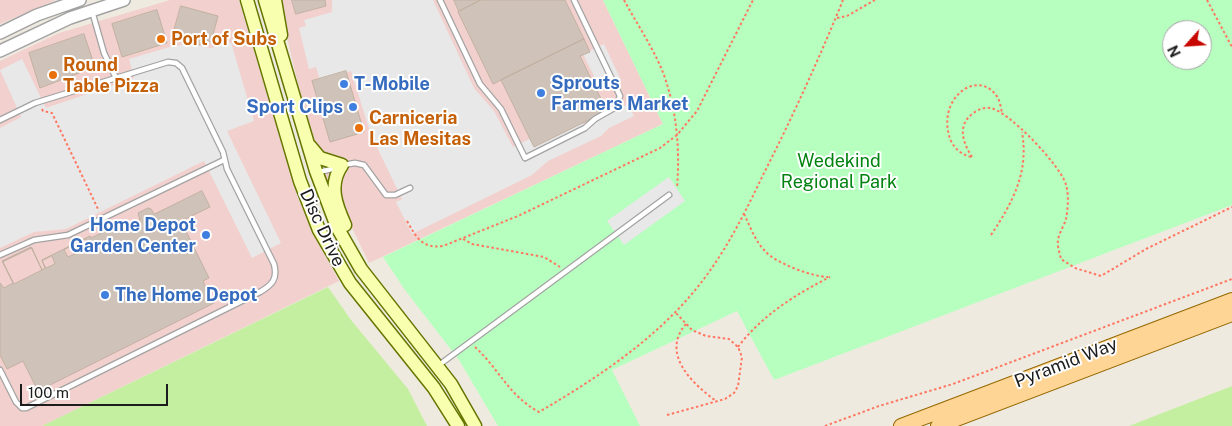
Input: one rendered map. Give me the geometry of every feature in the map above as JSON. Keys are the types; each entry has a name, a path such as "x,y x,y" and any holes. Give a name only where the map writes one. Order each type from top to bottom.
{"main road":[{"name":"Disc Drive","path":"265,0 316,171 337,227 361,269 438,366 475,426"},
{"path":"275,0 280,18 283,62"},
{"name":"Disc Drive","path":"247,4 306,200 323,238 350,283 431,384 458,426"},
{"path":"270,80 289,113 304,162 316,171"},
{"path":"305,135 316,155 342,165 336,177 334,192 342,218 375,288"},
{"path":"350,283 376,306 420,358 438,366"},
{"name":"Pyramid Way","path":"901,426 1232,300"},
{"name":"Pyramid Way","path":"938,426 1232,314"}],"street":[{"path":"0,32 77,0"},
{"path":"0,51 92,10 124,0"}],"lane":[{"path":"440,0 480,84 501,109 525,158 585,128 595,119 616,107 620,96 574,0"},
{"path":"92,10 104,52 116,78"},
{"path":"0,112 2,119 35,103 168,62 180,65 274,264 276,274 272,284 26,408 22,408 16,402 0,370"},
{"path":"0,255 28,241 68,235 224,160"},
{"path":"316,171 324,172 342,165 355,163 364,165 386,195 395,195 410,188"},
{"path":"438,366 669,195"}],"path":[{"path":"624,0 663,73 675,114 679,162 677,188"},
{"path":"407,220 422,244 432,248 443,246 463,239 630,164 677,135 697,111 753,0"},
{"path":"469,342 490,363 511,391 526,404 540,412 599,375 675,312 707,273 744,214 789,122 843,0"},
{"path":"836,18 847,16 875,0"},
{"path":"1208,0 1232,47"},
{"path":"1002,113 997,97 988,88 974,85 963,90 954,98 946,117 947,131 954,148 965,156 972,157 965,146 962,130 966,118 978,109 990,108 1002,113 1050,158 1066,183 1068,199 1066,219 1058,241 1061,259 1075,268 1101,276 1146,249 1232,207"},
{"path":"42,109 52,113 100,212"},
{"path":"991,235 1003,216 1021,178 1025,163 1022,132"},
{"path":"738,348 746,336 784,303 830,277 819,277 778,261 766,253 757,241 744,214"},
{"path":"463,239 472,244 544,257 566,271"},
{"path":"825,426 879,406 953,384 1232,279"},
{"path":"667,415 725,399 738,386 742,357 738,348 729,339 706,336 692,330 675,312"},
{"path":"686,324 678,339 676,353 679,364 697,387 716,401"}],"shaded area":[{"path":"0,0 56,0 0,24"},
{"path":"170,0 239,0 298,198 317,241 339,281 42,426 0,426 0,61 59,33"},
{"path":"278,0 603,0 663,124 369,263 338,199 327,184 299,88"},
{"path":"332,0 433,0 474,88 494,111 513,147 579,115 585,127 628,104 634,116 609,128 601,136 548,161 532,175 412,234 396,202 402,199 371,135 351,71 320,80 316,67 309,69 299,28 306,26 304,20 332,12"},
{"path":"231,42 254,121 227,131 281,243 252,258 204,161 66,229 34,232 0,248 0,128 21,117 0,70 22,59 46,108 134,78 129,59 173,46 188,44 211,48"},
{"path":"604,44 621,80 601,90 583,54"},
{"path":"669,177 685,201 624,245 607,221"}],"green space":[{"name":"Wedekind Regional Park","path":"603,0 1232,0 1232,205 774,380 737,311 612,370 640,426 498,426 459,360 405,290 383,257 663,124"},
{"path":"328,287 351,320 408,389 427,426 42,426"},
{"path":"1232,386 1232,426 1129,426"}],"building":[{"path":"292,0 325,0 326,6 296,14"},
{"path":"454,0 481,0 459,11"},
{"path":"481,0 565,0 584,39 493,84 458,12"},
{"path":"181,6 218,16 211,42 202,39 200,45 172,38"},
{"path":"157,10 167,43 122,57 112,24"},
{"path":"84,34 95,67 40,88 29,53"},
{"path":"584,39 590,52 580,56 607,111 534,147 501,80"},
{"path":"346,71 364,132 330,142 312,81"},
{"name":"The Home Depot","path":"202,191 210,207 181,221 209,278 203,281 214,303 38,391 23,361 7,369 0,355 0,283 4,288 13,283 2,261 31,247 42,270 45,268 42,260 90,236 91,238 124,222 126,227 140,220 138,213 148,208 154,214"},
{"path":"86,239 90,247 68,257 64,250"},
{"path":"32,248 42,270 14,284 3,262"},
{"path":"52,256 55,264 46,268 42,261"}],"place":[{"name":"Port of Subs","path":"161,39"},
{"name":"Round Table Pizza","path":"53,75"},
{"name":"T-Mobile","path":"344,84"},
{"name":"Sprouts Farmers Market","path":"541,93"},
{"name":"Sport Clips","path":"353,107"},
{"name":"Carniceria Las Mesitas","path":"359,128"},
{"name":"Home Depot Garden Center","path":"206,235"},
{"name":"The Home Depot","path":"105,295"}]}
